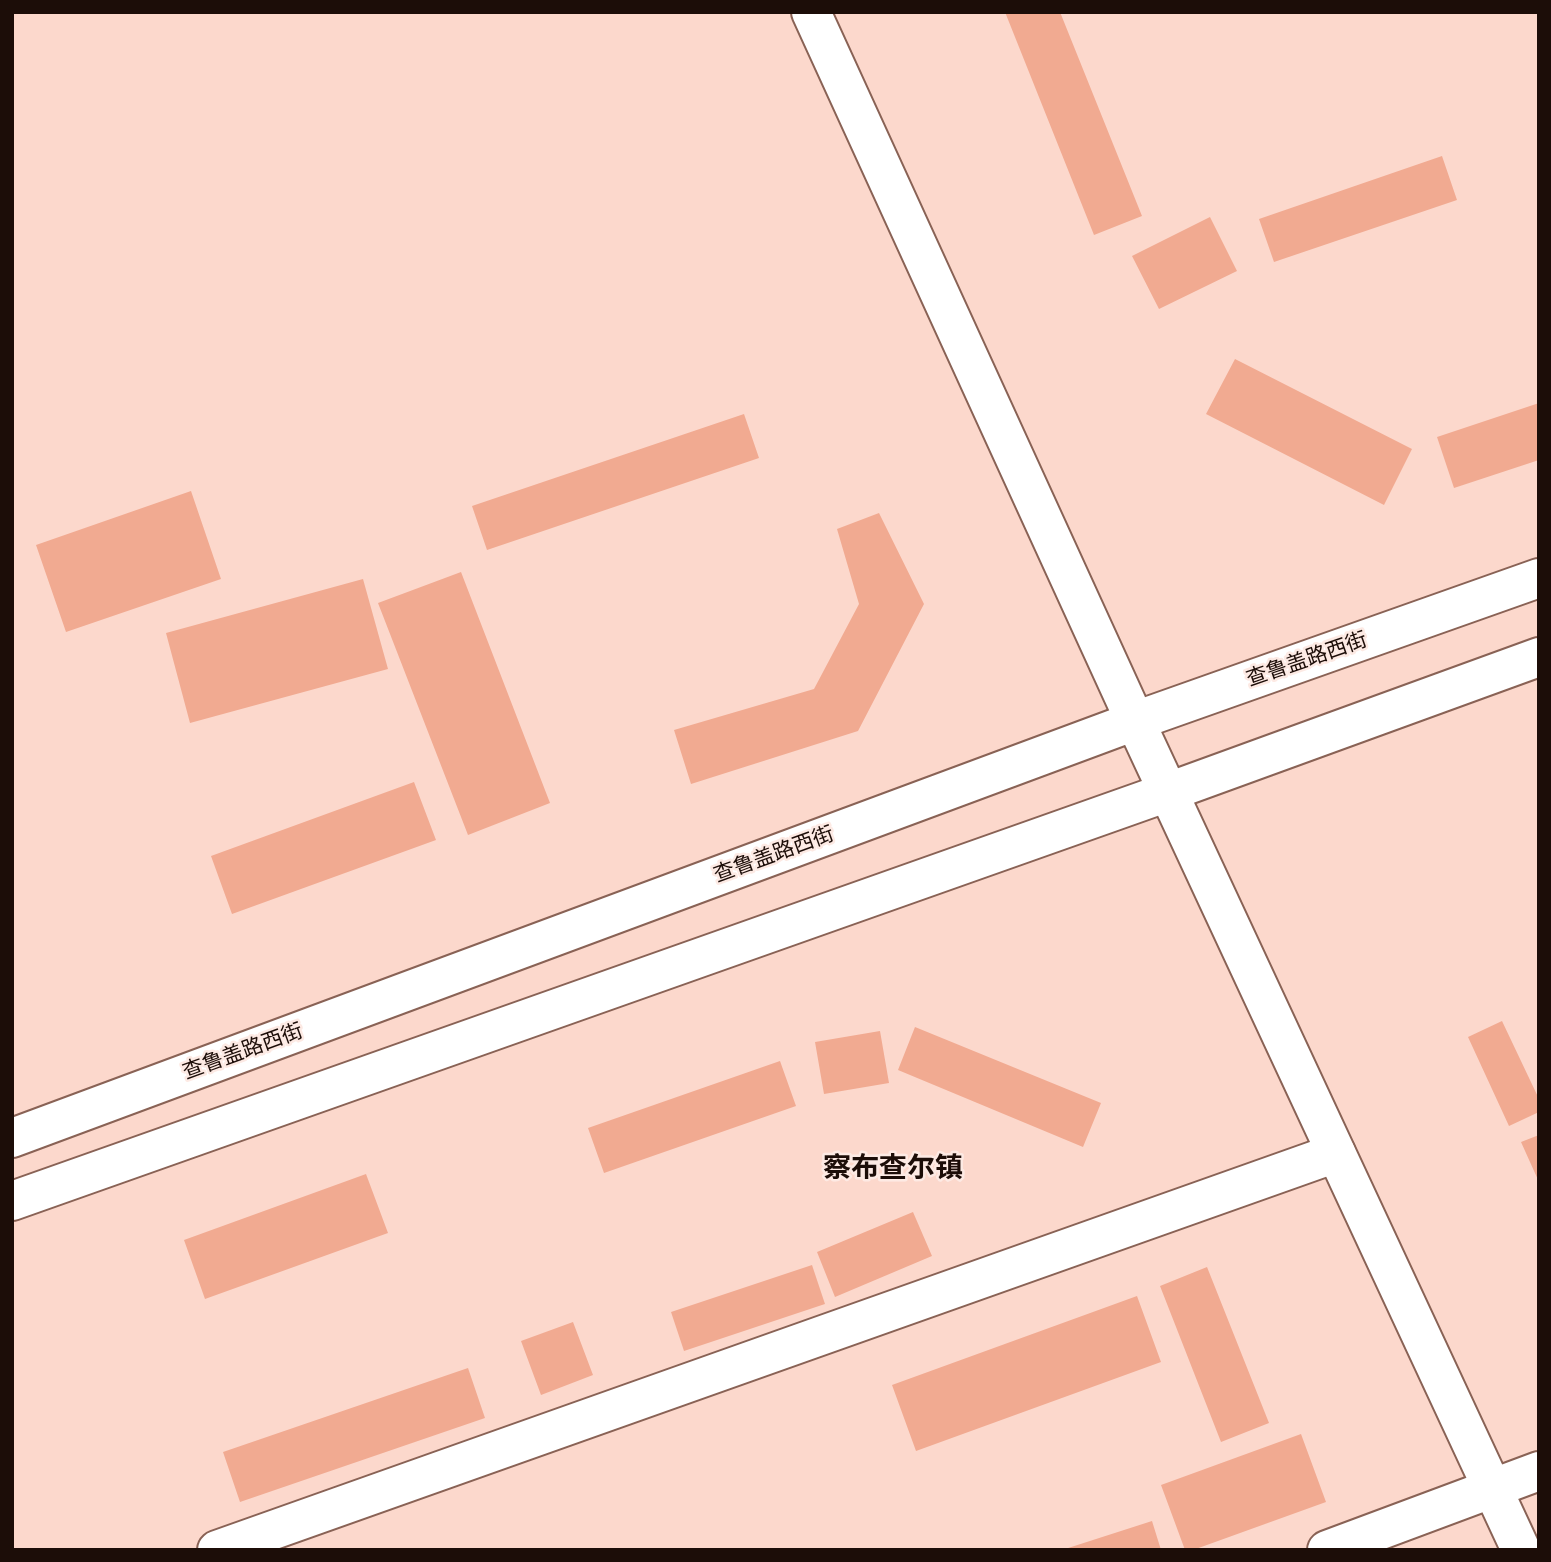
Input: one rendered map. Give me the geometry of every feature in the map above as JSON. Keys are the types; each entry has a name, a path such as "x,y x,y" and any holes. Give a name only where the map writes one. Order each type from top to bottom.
{"street":[{"path":"811,12 1135,721 1521,1550"},
{"name":"查鲁盖路西街","path":"12,1138 1135,721 1539,578"},
{"path":"12,1201 1168,792 1539,657"},
{"path":"217,1550 1336,1153"},
{"path":"1327,1550 1539,1471"}],"building":[{"path":"1005,12 1060,12 1142,216 1094,235"},
{"path":"1442,156 1457,200 1274,262 1259,219"},
{"path":"1210,217 1237,271 1159,309 1132,256"},
{"path":"1235,359 1412,449 1384,505 1206,414"},
{"path":"1539,403 1539,460 1454,488 1437,437"},
{"path":"744,414 759,458 487,550 472,506"},
{"path":"191,491 221,579 66,632 36,545"},
{"path":"879,513 924,604 858,731 691,784 674,730 814,689 859,604 837,529"},
{"path":"461,572 550,803 468,835 378,603"},
{"path":"363,579 388,669 190,723 166,633"},
{"path":"414,782 436,840 232,914 211,856"},
{"path":"1502,1021 1539,1099 1539,1112 1509,1126 1468,1037"},
{"path":"915,1027 1101,1103 1083,1147 898,1070"},
{"path":"880,1031 889,1083 824,1094 815,1042"},
{"path":"780,1061 796,1106 604,1173 588,1128"},
{"path":"1539,1135 1539,1182 1521,1142"},
{"path":"366,1174 388,1233 205,1299 184,1240"},
{"path":"913,1212 932,1256 835,1297 817,1252"},
{"path":"812,1265 825,1304 684,1351 671,1312"},
{"path":"1207,1267 1269,1423 1221,1442 1160,1286"},
{"path":"1137,1296 1161,1362 916,1451 892,1385"},
{"path":"573,1322 593,1375 541,1395 521,1341"},
{"path":"468,1368 485,1418 240,1502 223,1452"},
{"path":"1301,1434 1326,1502 1193,1550 1185,1550 1161,1485"},
{"path":"1152,1521 1161,1550 1065,1550 1065,1549"}],"district":[{"name":"察布查尔镇","path":"893,1169"}]}
